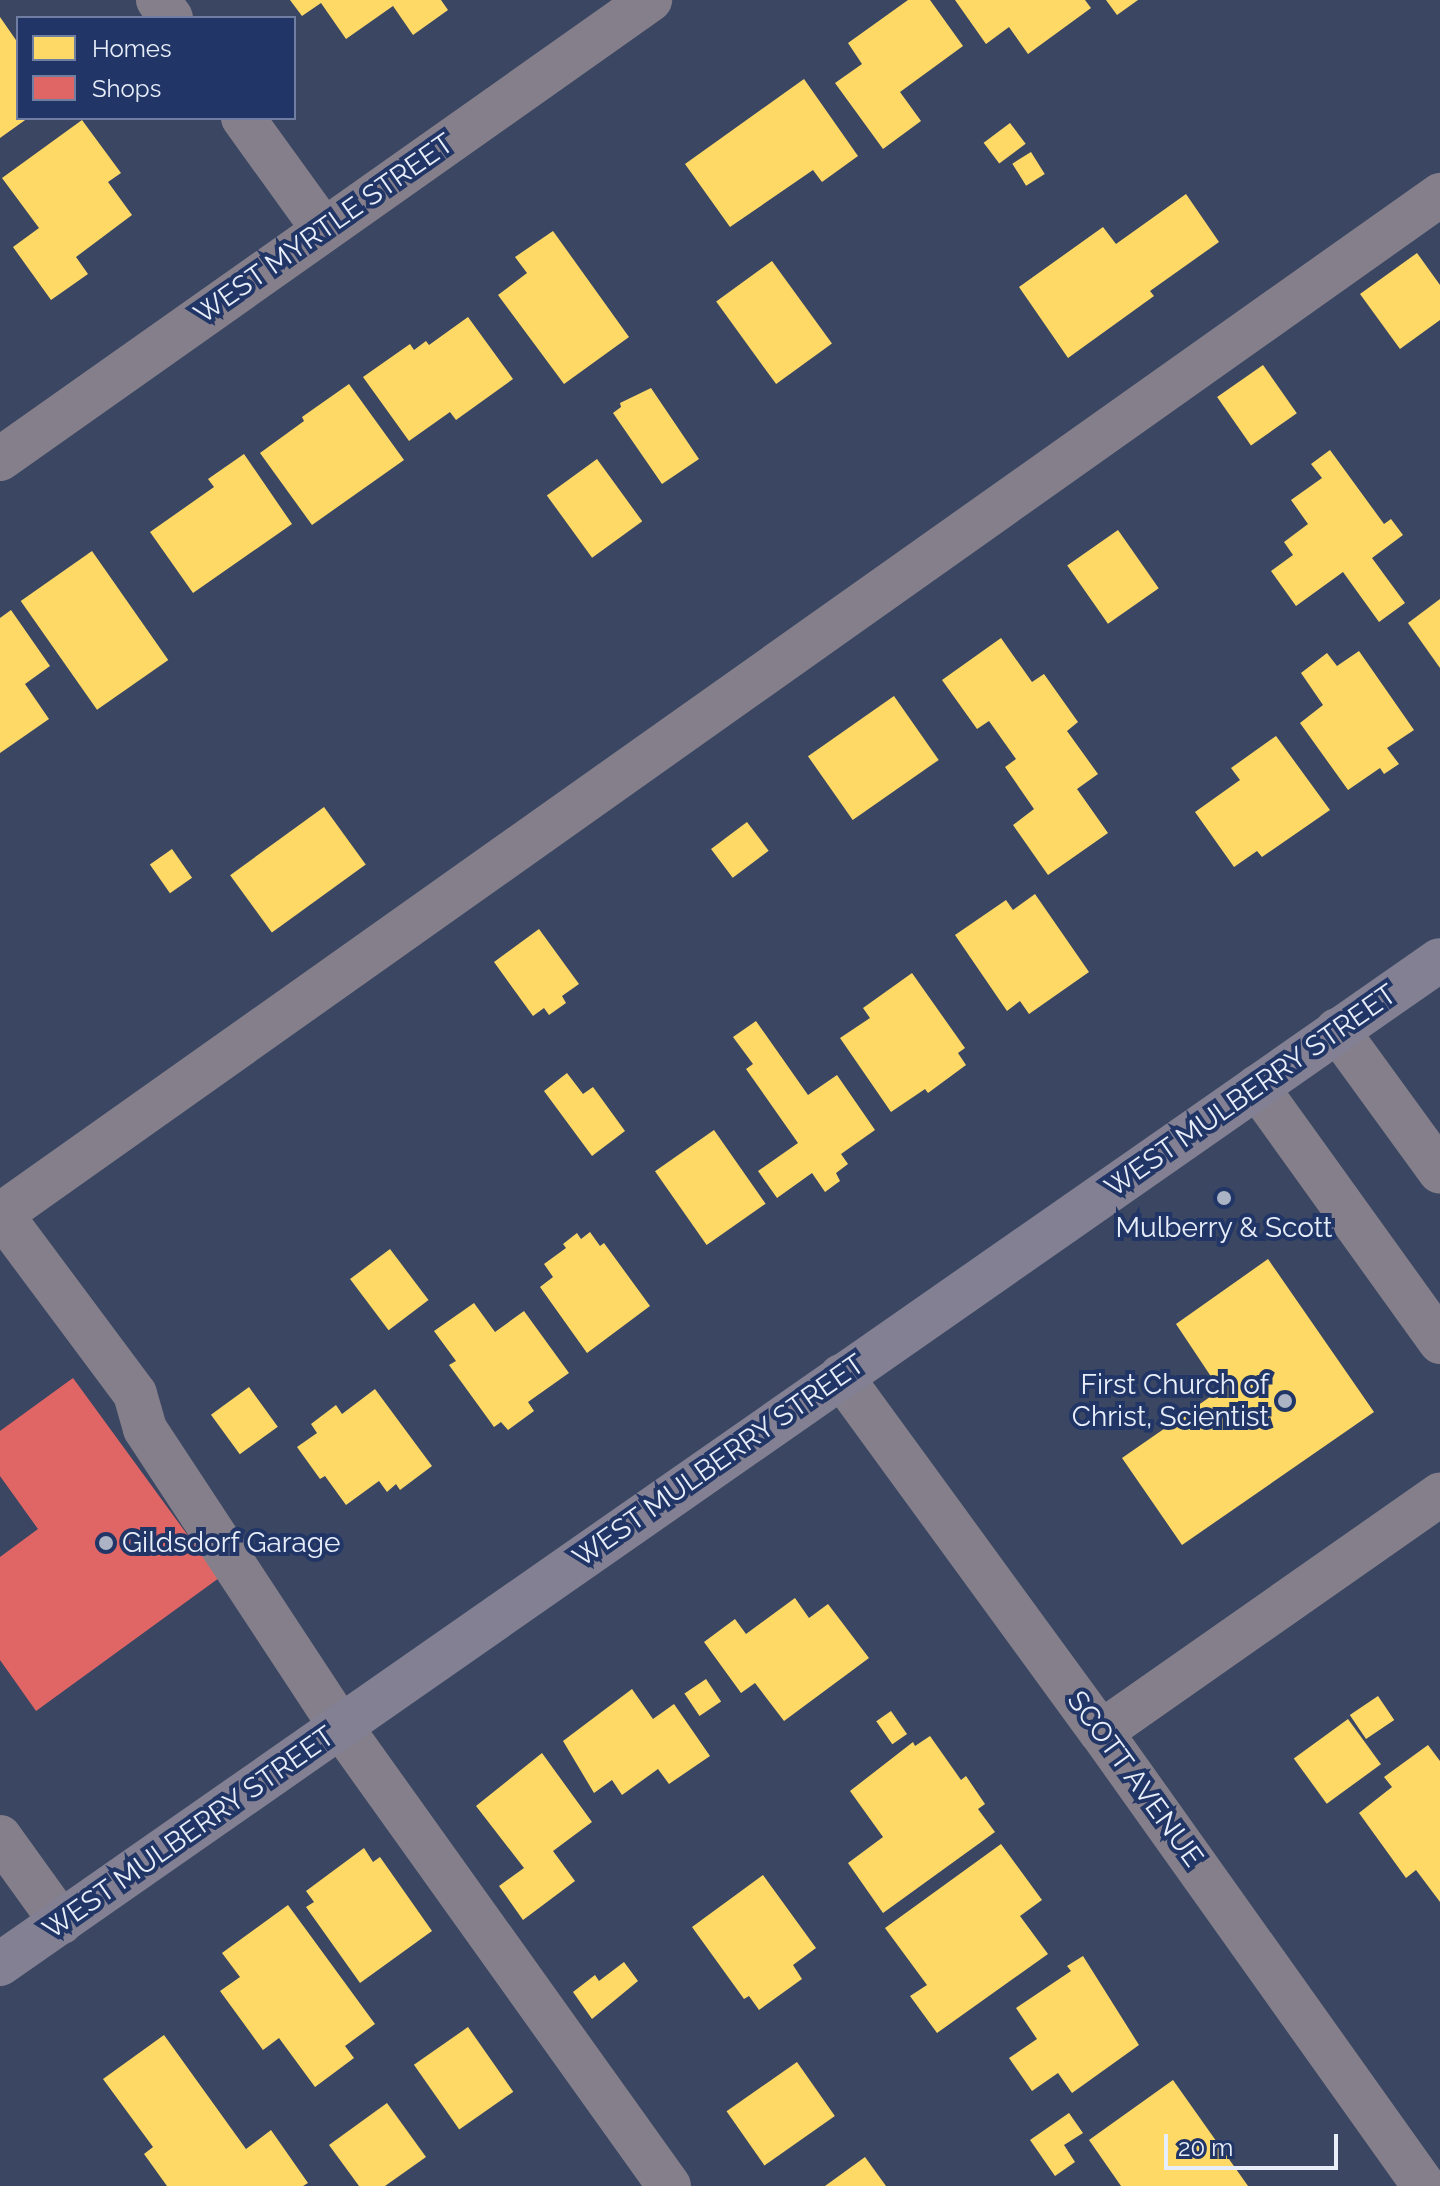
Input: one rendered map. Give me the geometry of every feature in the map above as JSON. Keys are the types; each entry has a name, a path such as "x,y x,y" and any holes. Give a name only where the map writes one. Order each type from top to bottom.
{"main road":[{"name":"WEST MULBERRY STREET","path":"0,1964 1440,960"}],"street":[{"name":"WEST MYRTLE STREET","path":"0,459 650,0"},
{"path":"244,120 323,229"},
{"path":"669,2186 341,1727 145,1429 135,1394 1,1214 1440,195"},
{"path":"1337,1030 1440,1172"},
{"path":"1257,1087 1440,1342"},
{"name":"SCOTT AVENUE","path":"841,1376 1101,1732 1424,2186"},
{"path":"1101,1732 1440,1495"},
{"path":"0,1837 61,1922"}],"building: Homes":[{"path":"290,0 441,0 448,10 413,35 393,6 346,39 321,3 302,16"},
{"path":"908,0 930,0 963,46 900,92 921,121 883,149 835,83 862,64 848,43"},
{"path":"955,0 1085,0 1091,8 1028,54 1009,27 986,44"},
{"path":"1106,0 1138,0 1117,15"},
{"path":"0,17 16,40 16,120 25,120 0,138"},
{"path":"804,79 858,156 822,182 813,170 730,227 685,164"},
{"path":"82,120 121,173 108,182 132,215 76,257 88,274 51,300 13,247 39,228 2,178"},
{"path":"1010,123 1026,144 999,164 984,143"},
{"path":"1031,152 1045,174 1026,186 1012,164"},
{"path":"1186,194 1219,242 1150,291 1154,296 1068,358 1019,287 1103,227 1116,244"},
{"path":"553,231 629,337 564,384 498,295 527,273 515,257"},
{"path":"1417,253 1440,285 1440,320 1400,349 1360,294"},
{"path":"772,261 832,344 776,384 716,302"},
{"path":"468,317 513,379 456,420 450,412 409,441 363,377 410,344 414,350 426,341 429,345"},
{"path":"1263,365 1297,413 1251,445 1217,397"},
{"path":"349,384 404,460 312,525 260,453 304,421 302,417"},
{"path":"651,388 699,459 662,484 613,413 621,407 620,403"},
{"path":"1330,450 1384,524 1391,519 1403,535 1372,558 1405,603 1379,622 1343,572 1296,606 1271,571 1293,555 1284,542 1308,524 1291,500 1322,478 1311,464"},
{"path":"244,454 292,524 193,593 150,532 214,487 208,479"},
{"path":"597,459 642,521 592,558 547,495"},
{"path":"1118,530 1159,588 1108,624 1067,566"},
{"path":"92,551 168,660 97,710 21,601"},
{"path":"1440,599 1440,668 1408,623"},
{"path":"11,610 50,666 25,684 49,719 0,753 0,618"},
{"path":"1001,638 1032,682 1044,674 1078,722 1067,731 1098,774 1077,789 1108,833 1048,875 1013,825 1034,809 1005,767 1016,759 989,721 977,729 942,680"},
{"path":"1359,651 1414,730 1387,748 1399,764 1384,774 1380,768 1348,790 1300,723 1323,705 1301,673 1327,653 1337,666"},
{"path":"894,696 939,760 853,820 808,756"},
{"path":"1276,736 1330,810 1262,857 1257,851 1234,867 1195,812 1240,780 1231,768"},
{"path":"324,807 366,864 272,933 230,875"},
{"path":"747,822 769,851 733,878 711,849"},
{"path":"172,849 192,878 170,893 150,864"},
{"path":"1035,894 1089,972 1029,1014 1020,1001 1007,1011 955,935 1006,900 1013,910"},
{"path":"539,929 579,984 562,996 566,1003 549,1015 544,1008 533,1016 494,962"},
{"path":"912,973 965,1048 958,1053 966,1065 928,1093 925,1089 891,1112 840,1038 870,1018 863,1008"},
{"path":"756,1021 808,1095 837,1075 875,1130 841,1154 848,1164 836,1173 840,1181 825,1192 812,1173 777,1198 758,1171 798,1143 746,1069 753,1064 733,1037"},
{"path":"567,1073 583,1094 593,1087 625,1131 592,1156 544,1091"},
{"path":"714,1130 766,1204 707,1245 655,1171"},
{"path":"590,1232 600,1246 604,1243 650,1306 587,1353 540,1287 553,1277 544,1264 566,1248 563,1244 577,1233 581,1239"},
{"path":"390,1249 429,1300 389,1330 350,1279"},
{"name":"First Church of Christ, Scientist","path":"1268,1259 1374,1412 1182,1545 1122,1458 1220,1390 1176,1324"},
{"path":"474,1303 495,1332 524,1311 569,1373 528,1402 534,1411 508,1430 501,1422 494,1427 449,1365 456,1361 434,1331"},
{"path":"249,1387 278,1427 240,1454 211,1415"},
{"path":"375,1389 432,1466 400,1490 396,1484 387,1492 379,1481 346,1505 325,1476 320,1479 297,1447 317,1433 311,1424 336,1405 342,1414"},
{"path":"795,1598 809,1618 828,1604 869,1658 784,1721 755,1683 741,1693 704,1642 735,1619 746,1634"},
{"path":"706,1679 721,1701 700,1716 684,1694"},
{"path":"632,1689 653,1719 674,1704 710,1756 669,1784 658,1769 622,1795 612,1780 594,1793 563,1741"},
{"path":"1378,1696 1394,1720 1366,1739 1350,1715"},
{"path":"891,1711 907,1734 892,1744 876,1721"},
{"path":"1348,1719 1381,1764 1327,1804 1294,1758"},
{"path":"930,1736 961,1780 966,1776 985,1804 978,1809 995,1832 883,1913 848,1863 883,1837 850,1791 913,1742 915,1746"},
{"path":"1428,1745 1440,1761 1440,1902 1416,1870 1406,1878 1359,1813 1392,1787 1384,1777"},
{"path":"542,1753 592,1822 553,1851 575,1881 523,1920 499,1886 524,1868 476,1806"},
{"path":"1001,1844 1042,1900 1020,1916 1048,1954 937,2033 910,1996 927,1985 885,1928"},
{"path":"364,1848 373,1862 380,1857 432,1931 360,1983 306,1907 314,1902 306,1891"},
{"path":"763,1875 816,1948 793,1965 802,1979 759,2010 749,1996 744,1999 692,1927"},
{"path":"288,1905 375,2024 345,2046 354,2058 315,2087 279,2038 263,2050 220,1991 240,1977 222,1953"},
{"path":"1083,1956 1139,2045 1072,2093 1058,2073 1032,2091 1009,2058 1037,2039 1016,2008 1071,1971 1067,1966"},
{"path":"624,1962 638,1981 592,2019 573,1992 595,1975 599,1981"},
{"path":"468,2027 513,2092 459,2130 414,2065"},
{"path":"164,2035 246,2149 271,2130 308,2183 303,2186 167,2186 144,2154 153,2147 103,2079"},
{"path":"797,2062 835,2116 764,2165 727,2111"},
{"path":"1173,2080 1248,2186 1121,2186 1089,2140"},
{"path":"387,2103 426,2157 385,2186 359,2186 329,2145"},
{"path":"1069,2113 1083,2133 1064,2145 1075,2162 1055,2176 1030,2140"},
{"path":"865,2157 886,2186 825,2186"}],"building: Shops":[{"name":"Gildsdorf Garage","path":"73,1378 219,1578 36,1711 0,1660 0,1557 38,1529 0,1476 0,1431"}],"place":[{"name":"Mulberry & Scott","path":"1224,1198"},
{"name":"First Church of Christ, Scientist","path":"1285,1401"},
{"name":"Gildsdorf Garage","path":"106,1543"}]}
